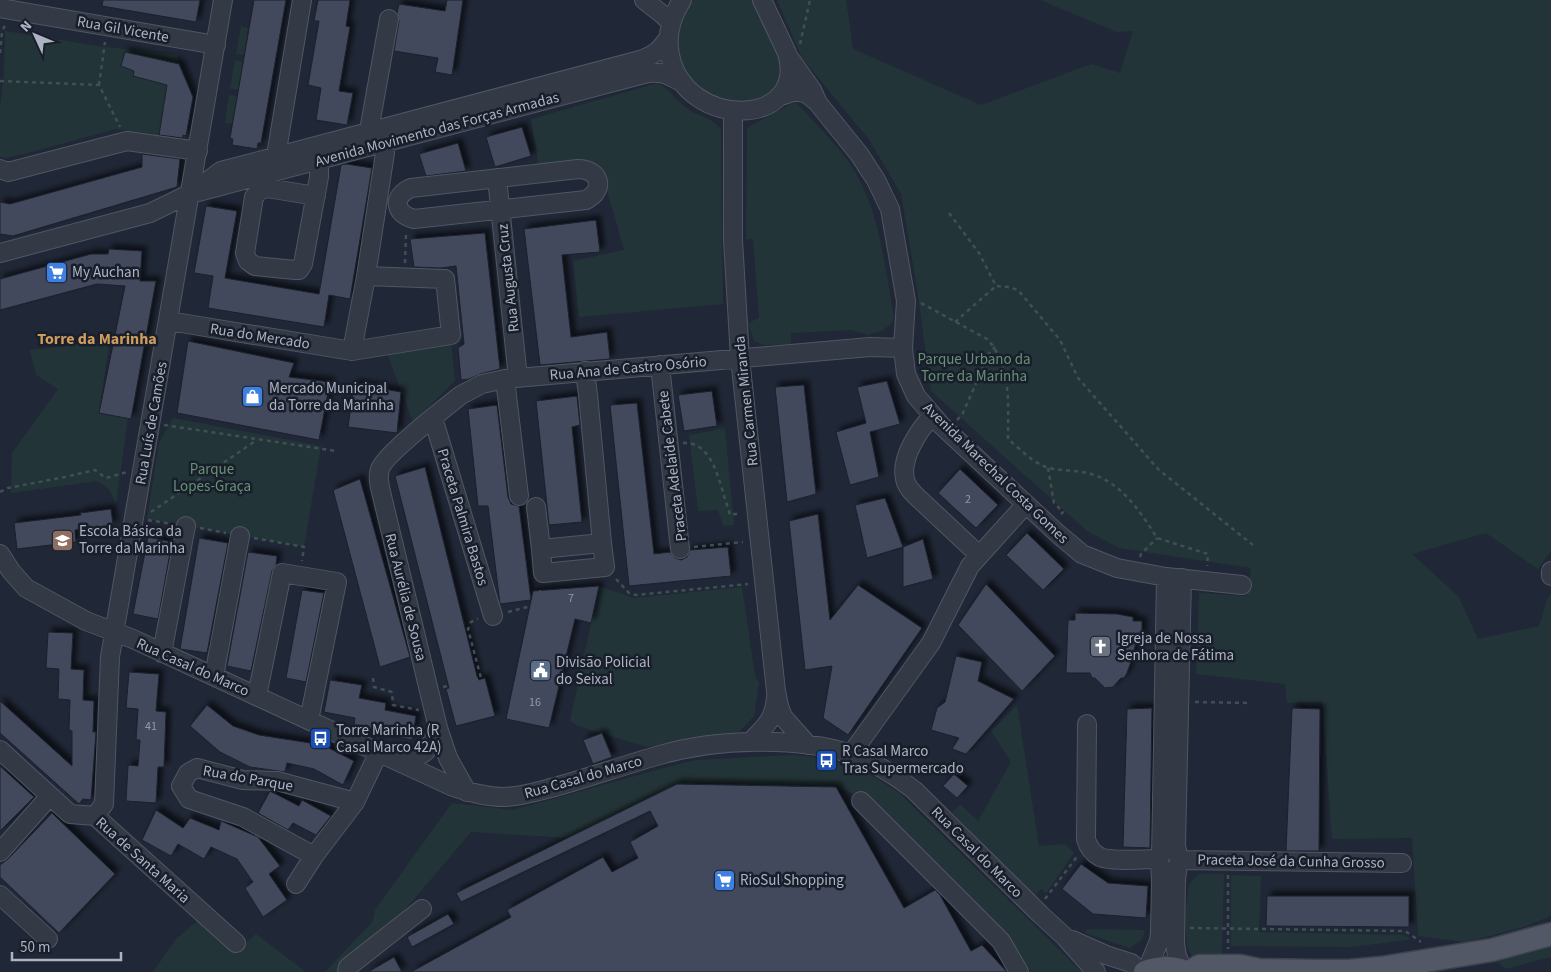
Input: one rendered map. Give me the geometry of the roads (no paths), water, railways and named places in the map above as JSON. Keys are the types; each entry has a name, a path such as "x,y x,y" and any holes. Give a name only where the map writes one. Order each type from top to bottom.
{"main road":[{"path":"1144,972 1166,967 1186,971 1200,966 1240,966 1256,971 1349,970 1435,960 1492,950 1551,934"}],"street":[{"name":"Rua Luís de Camões","path":"95,816 104,804 110,657 136,523 150,425 223,0"},
{"path":"276,156 302,0"},
{"path":"644,0 663,15 670,30"},
{"path":"682,0 677,7 670,30 671,60 677,75 695,96 704,102 733,111"},
{"path":"762,0 791,60 789,62 786,86 778,97"},
{"name":"Rua Gil Vicente","path":"3,6 107,27 216,45"},
{"path":"352,351 385,153 370,125 389,19"},
{"name":"Avenida Movimento das Forças Armadas","path":"0,253 150,213 191,194 315,154 580,83 649,57 662,48 670,30"},
{"name":"Avenida Marechal Costa Gomes","path":"791,60 812,90 817,102"},
{"name":"Avenida Movimento das Forças Armadas","path":"580,83 651,72 665,73 683,83"},
{"name":"Avenida Marechal Costa Gomes","path":"733,111 744,111 766,106 778,97 793,92 807,94 817,102 868,166 890,209 906,301 903,348 906,374 916,396 947,431 1050,527 1082,554 1117,568 1174,577 1242,584"},
{"name":"Rua Carmen Miranda","path":"733,111 733,240 740,358 776,690 783,716 808,745"},
{"path":"0,169 8,172 127,141 198,150"},
{"path":"315,154 319,177 316,196 303,264 301,268 295,270 255,266 248,261 245,252 254,198 259,191 267,188 316,196"},
{"name":"Avenida Movimento das Forças Armadas","path":"191,194 221,171 276,156 315,154"},
{"path":"584,169 593,172 598,179 599,184 596,193 586,200 500,209 414,219 400,211 398,206 399,196 411,188 584,169"},
{"name":"Rua Augusta Cruz","path":"497,178 519,496"},
{"name":"Rua do Mercado","path":"169,321 352,351 451,335 444,279 366,276"},
{"name":"Rua Ana de Castro Osório","path":"382,465 390,455 461,395 490,381 870,347 903,348"},
{"name":"Praceta Adelaide Cabete","path":"660,365 680,549"},
{"path":"536,507 543,573 605,567 586,371"},
{"path":"932,416 919,431 906,459 904,471 906,485 978,555"},
{"name":"Praceta Palmira Bastos","path":"433,418 493,616"},
{"name":"Rua Aurélia de Sousa","path":"382,465 379,477 382,496 438,728 448,758 467,792"},
{"path":"851,754 932,643 966,572 978,555 1026,504"},
{"path":"162,653 186,526"},
{"path":"214,676 240,536"},
{"path":"541,549 602,543"},
{"name":"Rua Casal do Marco","path":"0,554 26,588 86,621 214,676 467,792 502,797 516,796 572,782 662,754 710,745 775,742 829,748 851,754 877,765 914,790 1065,937 1096,972"},
{"path":"1551,571 1551,576"},
{"path":"257,696 282,573 337,582 310,720"},
{"path":"1144,972 1159,941 1161,879 1176,846 1179,702 1174,577"},
{"path":"1174,577 1169,860 1176,880 1175,943 1177,956 1186,971"},
{"name":"Rua Carmen Miranda","path":"750,742 765,727 773,715 776,707 776,690"},
{"name":"Praceta José da Cunha Grosso","path":"1087,724 1086,839 1092,851 1098,856 1108,859 1402,863"},
{"path":"403,764 426,752 431,746 438,728"},
{"name":"Rua de Santa Maria","path":"0,750 70,814 95,816 236,943"},
{"path":"296,884 314,856 355,802 379,752"},
{"name":"Rua do Parque","path":"314,856 243,817 189,799 181,786 188,773 197,768 243,780 277,781 355,802"},
{"path":"0,852 50,796"},
{"path":"861,801 1001,941 1019,972"},
{"path":"0,895 48,939"},
{"path":"347,972 348,967 422,909"},
{"name":"Rua Casal do Marco","path":"1065,937 1096,951 1131,963 1144,972"}],"place":[{"name":"My Auchan","path":"56,272"},
{"name":"Mercado Municipal da Torre da Marinha","path":"253,397"},
{"name":"Escola Básica da Torre da Marinha","path":"63,540"},
{"name":"Igreja de Nossa Senhora de Fátima","path":"1101,647"},
{"name":"Divisão Policial do Seixal","path":"540,671"},
{"name":"Torre Marinha (R Casal Marco 42A)","path":"320,739"},
{"name":"R Casal Marco Tras Supermercado","path":"826,760"},
{"name":"RioSul Shopping","path":"724,880"}],"district":[{"name":"Torre da Marinha","path":"97,338"}],"park label":[{"name":"Parque Urbano da Torre da Marinha","path":"974,368"},
{"name":"Parque Lopes-Graça","path":"212,478"}]}
